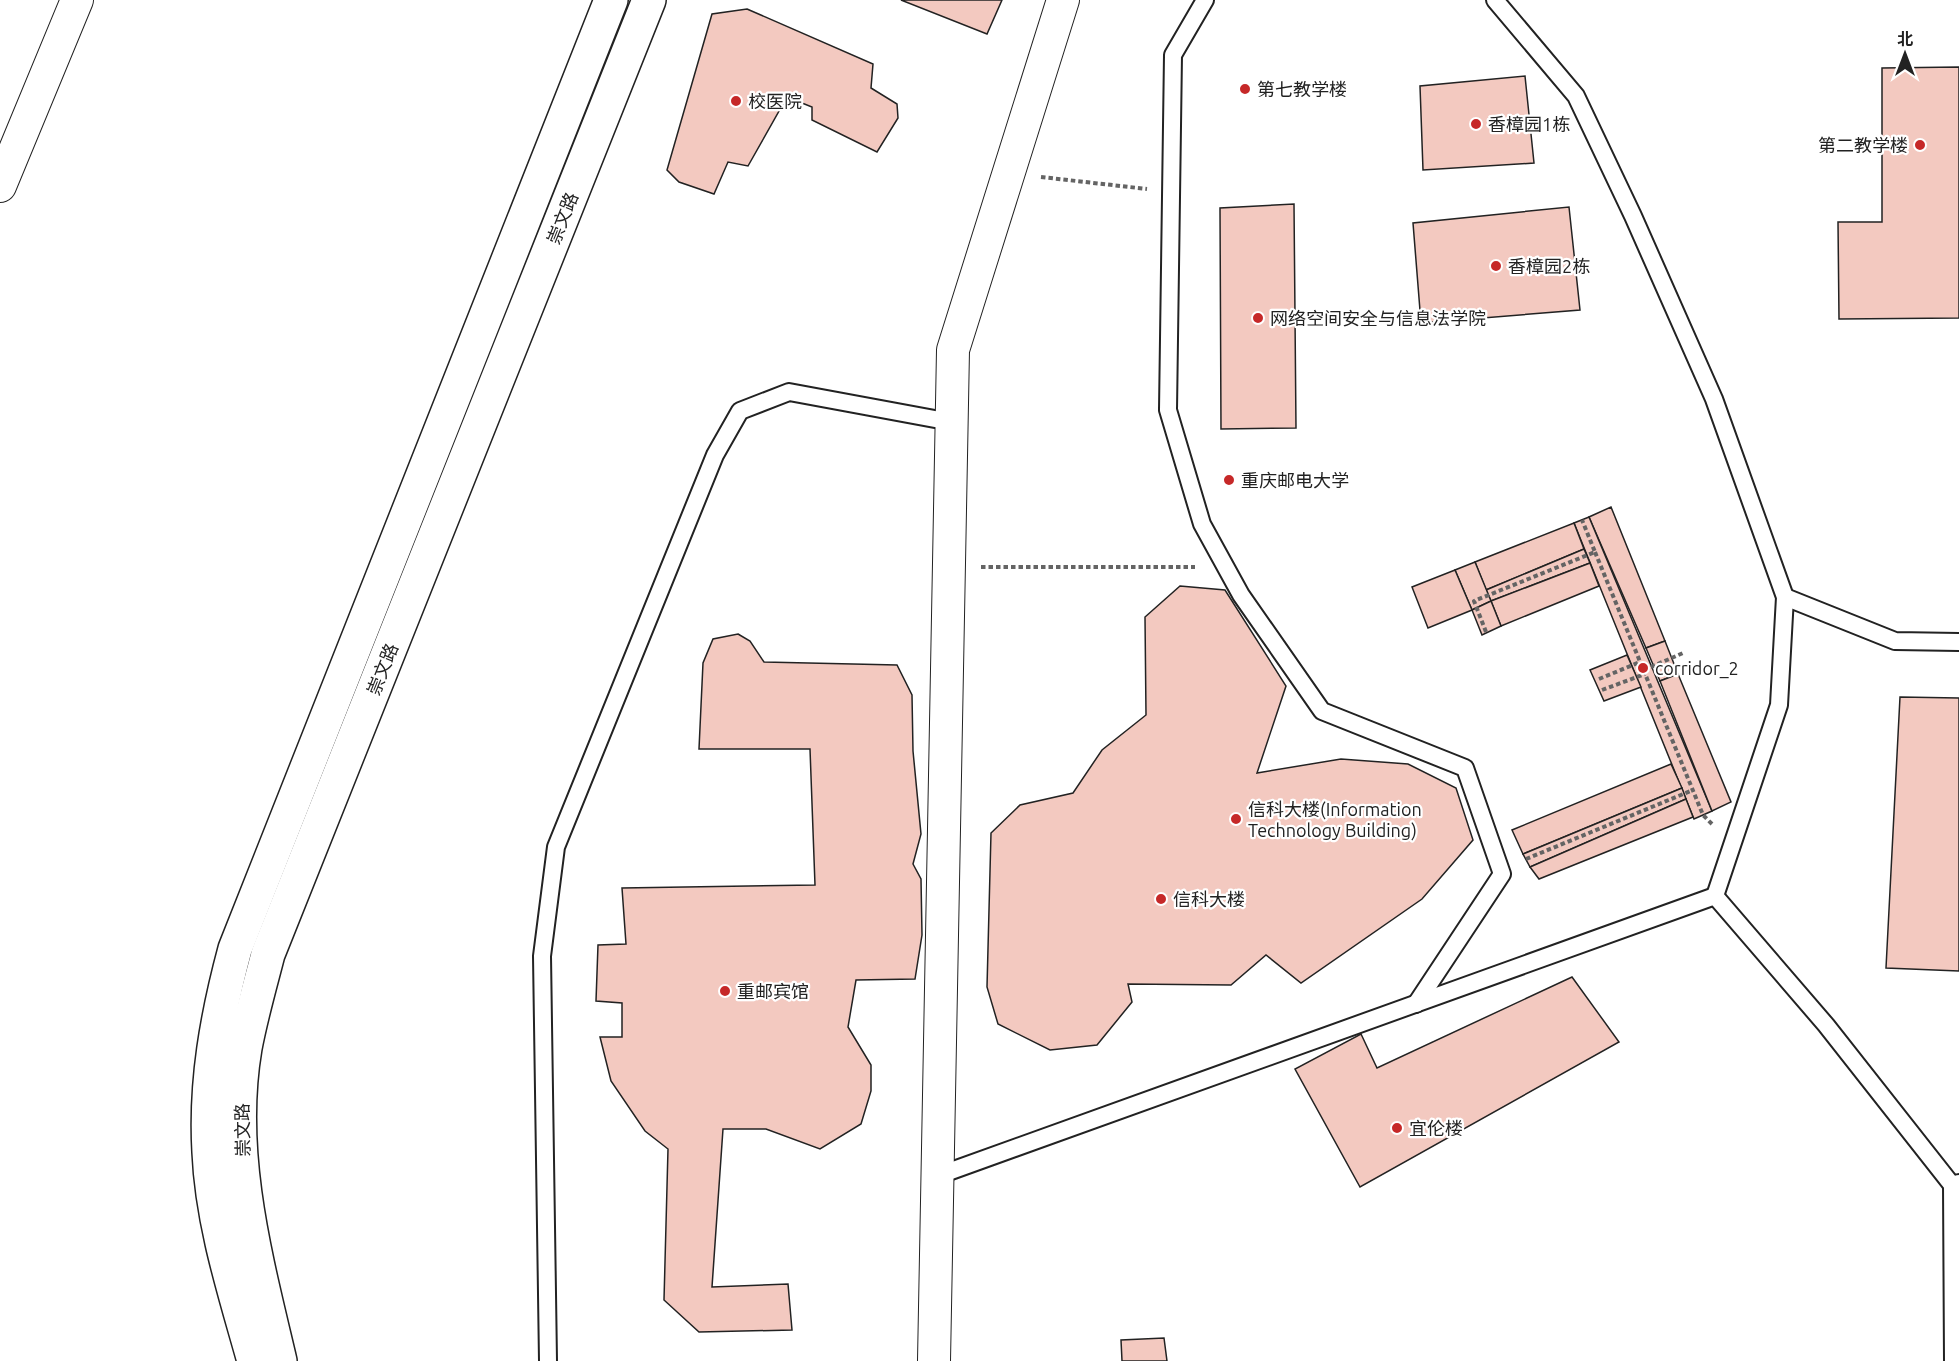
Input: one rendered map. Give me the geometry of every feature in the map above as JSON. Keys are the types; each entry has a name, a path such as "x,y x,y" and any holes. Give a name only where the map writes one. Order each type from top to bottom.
{"main road":[{"name":"崇文路","path":"254,1361 224,1252 208,1153 208,1102 213,1045 222,998 235,950 612,0"},
{"name":"崇文路","path":"280,1361 253,1244 240,1148 245,1049 268,954 649,0"}],"street":[{"path":"0,186 77,0"},
{"path":"934,1361 953,350 1063,0"}],"lane":[{"path":"1205,0 1173,55 1168,410 1202,524 1241,595 1322,711 1465,768 1502,874 1416,1004"},
{"path":"1495,0 1576,96 1633,216 1714,399 1785,597 1779,705 1715,896"},
{"path":"548,1361 542,956 556,847 715,455 740,411 789,392 951,422"},
{"path":"1785,597 1895,641 1959,642"},
{"path":"937,1176 1715,896"},
{"path":"1715,896 1826,1025 1955,1184 1953,1361"}],"path":[{"path":"1009,173 1171,192"},
{"path":"1582,520 1693,790 1709,822"},
{"path":"1486,632 1474,601 1595,552"},
{"path":"949,567 1226,567"},
{"path":"1602,690 1683,653"},
{"path":"1599,679 1640,662"},
{"path":"1526,859 1693,790"}],"building":[{"path":"901,0 1002,0 987,34"},
{"name":"校医院","path":"747,9 873,64 871,88 897,104 898,118 877,152 812,120 812,107 787,97 748,166 728,162 714,194 679,182 667,170 712,14"},
{"name":"第二教学楼","path":"1959,67 1959,318 1839,319 1838,222 1882,222 1882,68"},
{"name":"香樟园1栋","path":"1525,76 1534,163 1423,170 1420,86"},
{"name":"网络空间安全与信息法学院","path":"1294,204 1296,428 1221,429 1220,208"},
{"name":"香樟园2栋","path":"1569,207 1580,310 1421,323 1413,223"},
{"path":"1611,507 1665,641 1646,648 1589,517"},
{"name":"corridor_2","path":"1589,517 1712,811 1694,819 1574,523"},
{"path":"1574,523 1584,549 1486,590 1475,562"},
{"path":"1584,549 1590,563 1491,601 1486,590"},
{"path":"1475,562 1491,601 1472,610 1455,570"},
{"path":"1590,563 1599,586 1501,626 1491,601"},
{"path":"1455,570 1472,610 1428,628 1412,587"},
{"name":"信科大楼(Information Technology Building)","path":"1180,586 1225,590 1286,686 1257,773 1341,759 1408,764 1456,788 1473,840 1422,899 1301,983 1266,955 1231,985 1128,984 1132,1002 1097,1045 1050,1050 998,1024 987,987 991,833 1020,805 1073,793 1102,750 1146,715 1145,617"},
{"path":"1491,601 1501,626 1482,635 1472,610"},
{"name":"重邮宾馆","path":"738,634 750,641 764,662 897,665 912,695 913,751 921,834 913,864 921,879 922,935 915,979 856,980 848,1027 871,1065 871,1091 861,1124 820,1149 766,1129 723,1129 712,1287 788,1284 792,1330 699,1332 664,1300 668,1149 645,1131 611,1081 600,1037 622,1037 622,1003 596,1001 598,945 626,944 622,888 815,885 810,749 699,749 703,663 713,639"},
{"path":"1665,641 1678,674 1660,681 1646,648"},
{"path":"1627,655 1641,687 1604,701 1590,670"},
{"path":"1678,674 1731,802 1712,811 1660,681"},
{"path":"1900,697 1959,698 1959,971 1886,968"},
{"path":"1671,764 1682,788 1523,854 1512,830"},
{"path":"1682,788 1686,799 1530,867 1523,854"},
{"path":"1686,799 1693,817 1539,879 1530,867"},
{"name":"宜伦楼","path":"1572,977 1619,1042 1360,1187 1295,1069 1361,1034 1377,1068"},
{"path":"1164,1338 1167,1361 1122,1361 1121,1340"}],"place":[{"name":"第七教学楼","path":"1245,89"},
{"name":"校医院","path":"736,101"},
{"name":"香樟园1栋","path":"1476,124"},
{"name":"第二教学楼","path":"1920,145"},
{"name":"香樟园2栋","path":"1496,266"},
{"name":"网络空间安全与信息法学院","path":"1258,318"},
{"name":"重庆邮电大学","path":"1229,480"},
{"name":"corridor_2","path":"1643,668"},
{"name":"信科大楼(Information Technology Building)","path":"1236,819"},
{"name":"信科大楼","path":"1161,899"},
{"name":"重邮宾馆","path":"725,991"},
{"name":"宜伦楼","path":"1397,1128"}]}
